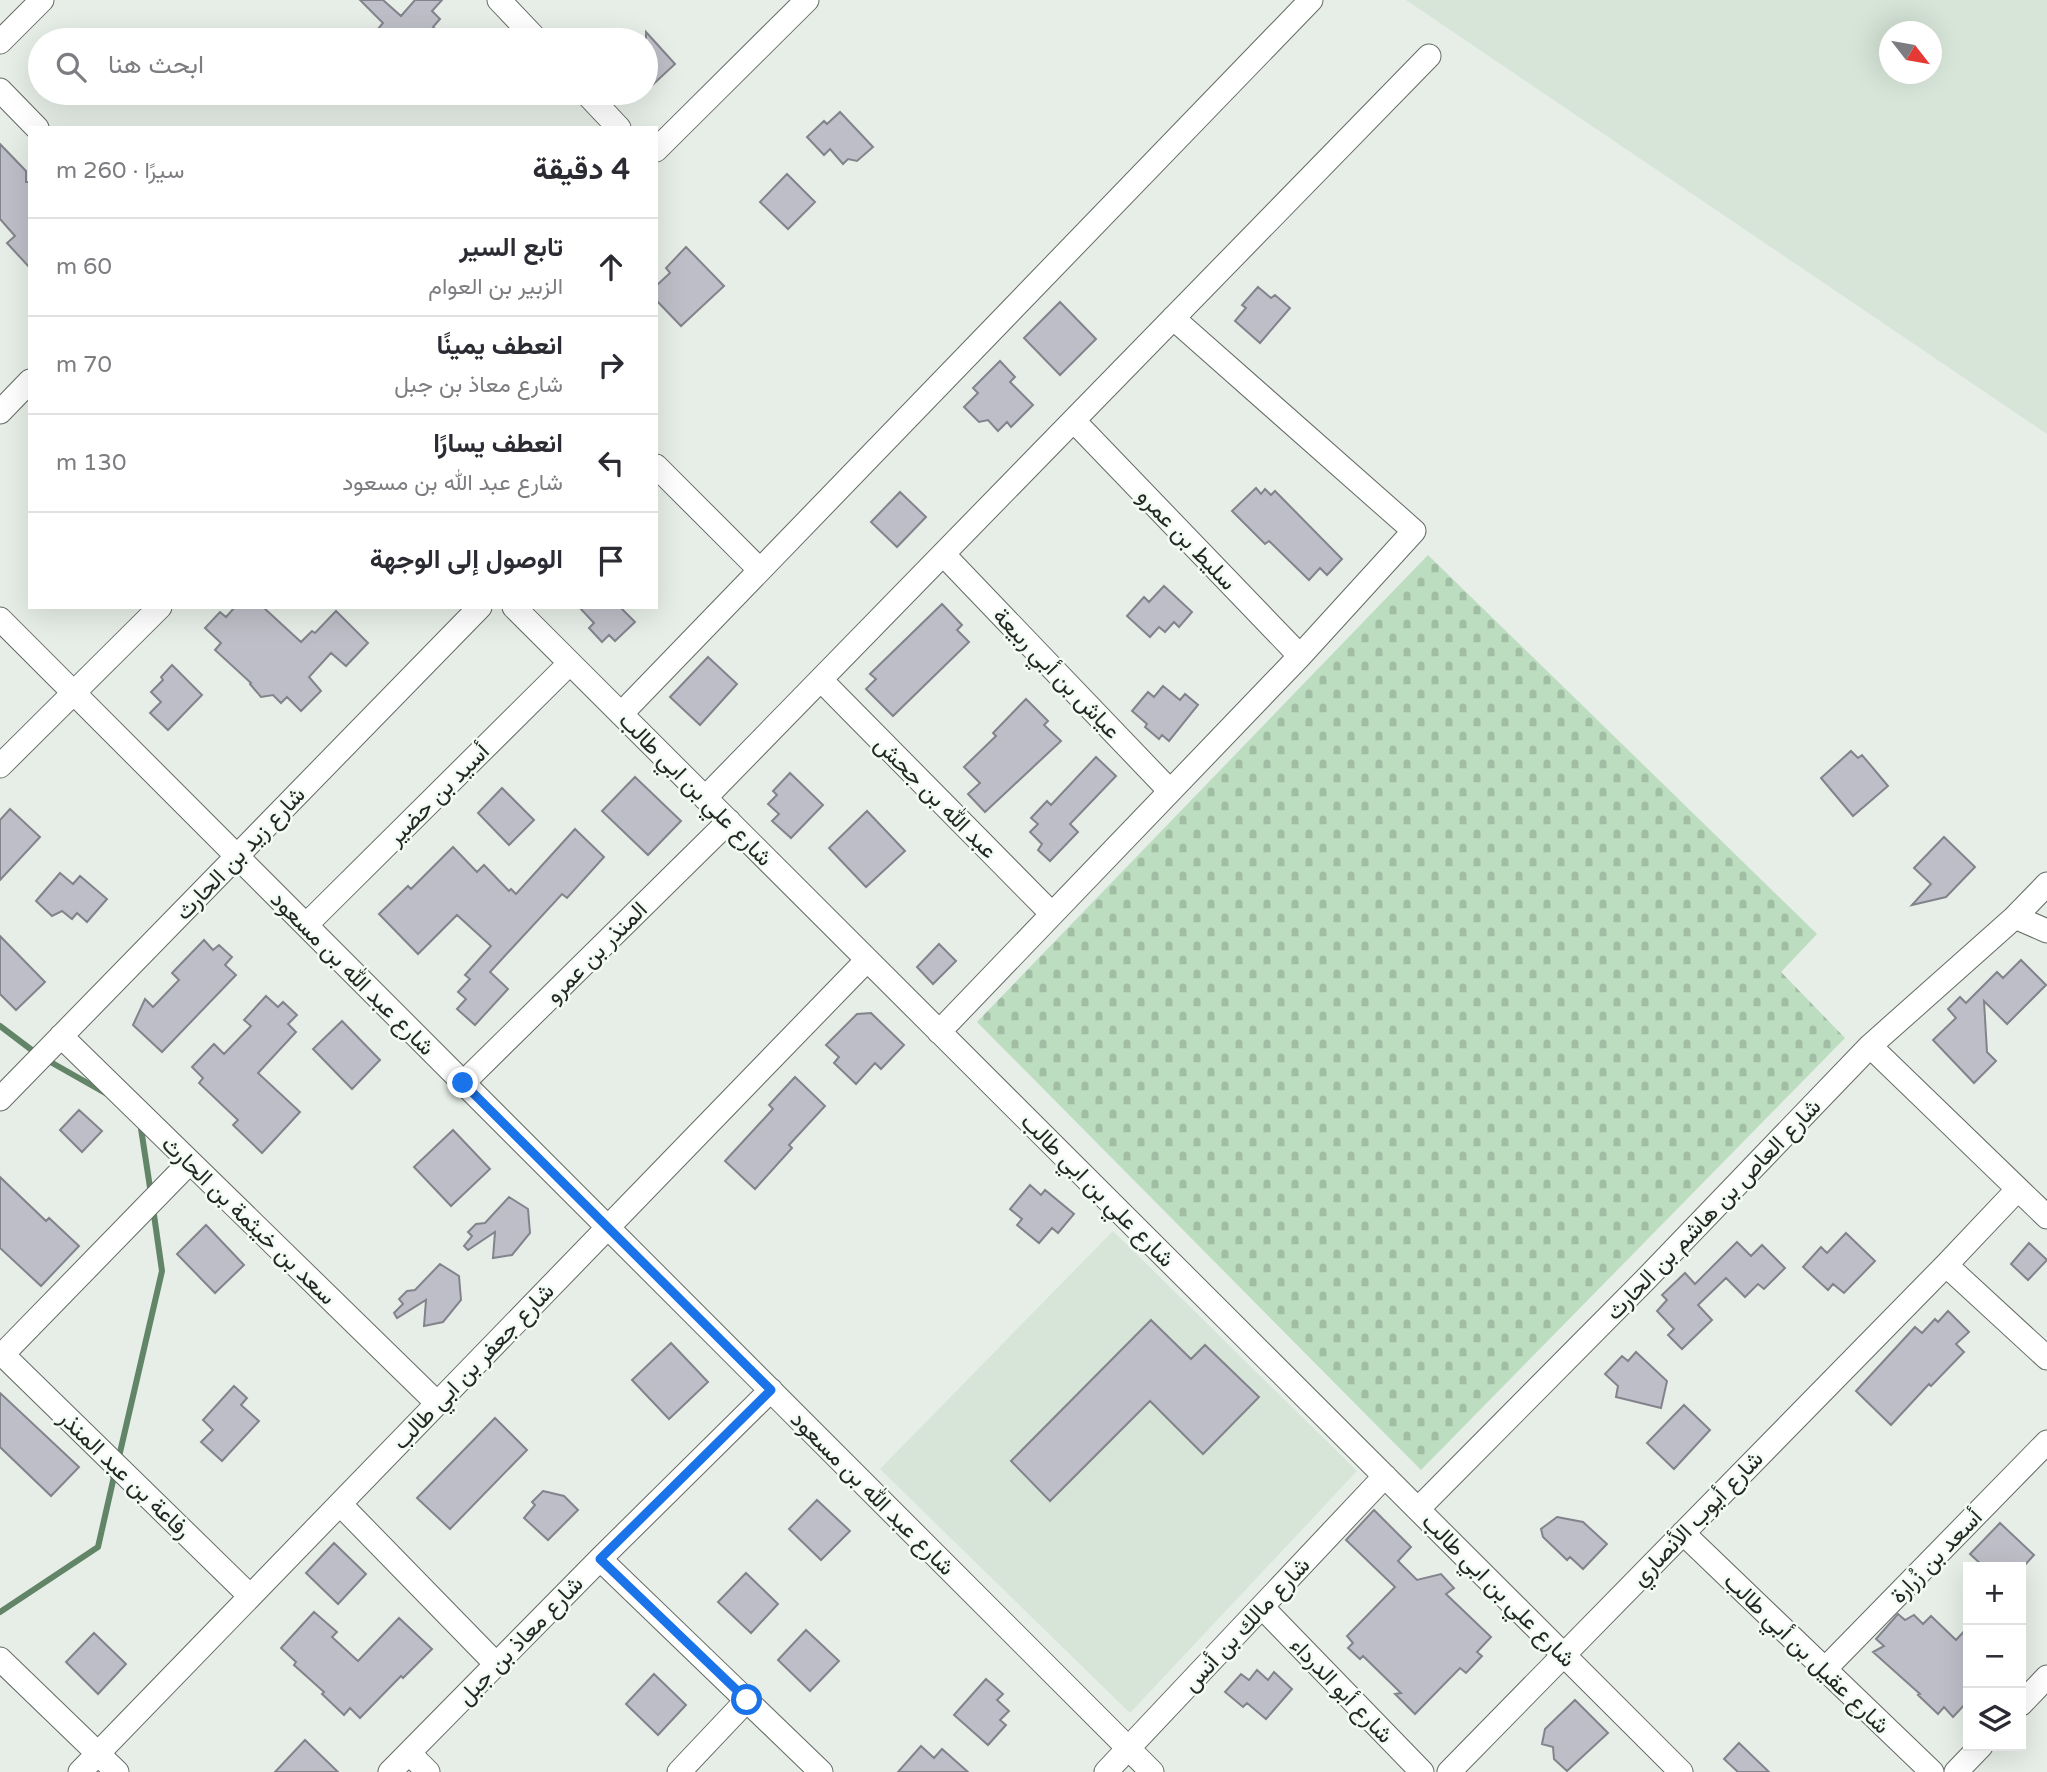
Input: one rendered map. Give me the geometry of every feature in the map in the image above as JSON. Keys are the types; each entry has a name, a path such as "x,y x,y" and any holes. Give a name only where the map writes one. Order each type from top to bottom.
{"street":[{"path":"0,42 42,0"},
{"path":"499,0 526,28"},
{"path":"658,148 807,0"},
{"path":"621,714 1311,0"},
{"path":"705,798 1429,56"},
{"path":"1,93 35,126"},
{"path":"597,105 617,126"},
{"path":"939,1031 1300,656 1414,531 1173,318"},
{"path":"0,412 28,383"},
{"name":"سليط بن عمرو","path":"1074,421 1300,656"},
{"path":"658,468 760,570"},
{"name":"عياش بن أبي ربيعة","path":"943,554 1170,791"},
{"path":"0,766 158,609"},
{"name":"شارع زيد بن الحارث","path":"0,1099 478,609"},
{"name":"شارع علي بن ابي طالب","path":"516,609 1681,1772"},
{"name":"شارع عبد الله بن مسعود","path":"0,620 1152,1772"},
{"name":"أسيد بن حضير","path":"306,925 570,663"},
{"name":"عبد الله بن جحش","path":"821,680 1052,914"},
{"name":"المنذر بن عمرو","path":"463,1083 729,821"},
{"name":"شارع العاص بن هاشم بن الحارث","path":"1418,1509 1645,1280 1870,1046 2015,917 2047,884"},
{"path":"2015,917 2047,931"},
{"name":"شارع جعفر بن ابي طالب","path":"80,1772 867,960"},
{"name":"سعد بن خيثمة بن الحارث","path":"61,1036 437,1403"},
{"path":"1870,1046 2047,1217"},
{"path":"1,1353 190,1162"},
{"name":"شارع أيوب الأنصاري","path":"1449,1772 2018,1189"},
{"path":"1946,1265 2047,1358"},
{"name":"رفاعة بن عبد المنذر","path":"1,1353 250,1596"},
{"name":"شارع معاذ بن جبل","path":"390,1772 771,1390"},
{"name":"أسعد بن زُرارة","path":"1825,1670 2047,1442"},
{"name":"شارع مالك بن أنس","path":"1106,1772 1385,1476"},
{"path":"340,1504 497,1665"},
{"name":"شارع عقيل بن أبي طالب","path":"1683,1533 1932,1772"},
{"path":"600,1559 821,1772"},
{"name":"شارع أبو الدرداء","path":"1262,1607 1422,1772"},
{"path":"0,1658 117,1772"},
{"path":"2026,1699 2047,1677"},
{"path":"679,1772 747,1700"},
{"path":"1955,1772 1976,1751"},
{"path":"409,1753 428,1772"}],"shaded area":[{"path":"1406,0 2047,0 2047,434"},
{"path":"1113,1231 1357,1471 1130,1713 880,1469"}],"green space":[{"path":"1428,555 1817,934 1781,972 1845,1038 1421,1470 977,1022"}],"building":[{"path":"360,0 383,0 401,16 415,0 442,0 432,11 440,19 434,28 379,28 383,23"},
{"path":"658,45 675,64 658,80"},
{"path":"840,112 873,147 857,161 848,159 843,164 830,149 824,155 807,137 824,121 827,124"},
{"path":"0,144 26,171 28,266 7,243 15,236 0,219"},
{"path":"787,174 815,202 788,229 760,202"},
{"path":"686,247 724,286 681,326 658,302 658,284 670,273 666,268"},
{"path":"1258,287 1271,298 1275,295 1290,308 1260,343 1235,321 1246,308 1242,305"},
{"path":"1060,302 1096,339 1060,375 1024,338"},
{"path":"1000,361 1015,377 1010,382 1033,405 1011,427 1007,422 998,431 988,420 979,422 964,407 978,393 973,388"},
{"path":"1256,488 1261,494 1265,489 1271,495 1275,491 1342,559 1327,575 1320,568 1309,580 1269,541 1265,544 1232,511"},
{"path":"900,492 926,517 897,547 871,522"},
{"path":"1164,586 1192,612 1179,627 1174,622 1165,632 1159,627 1150,637 1127,616 1144,597 1149,602"},
{"path":"942,604 962,625 957,630 969,642 893,716 866,689 876,679 870,674"},
{"path":"233,609 265,609 301,642 312,631 315,633 336,611 368,643 346,666 331,653 309,677 321,691 301,711 287,697 281,703 273,695 261,697 251,683 215,650 221,643 205,628 220,612 226,617"},
{"path":"581,609 622,609 635,622 615,641 609,635 602,642 589,628 594,623"},
{"path":"708,657 737,684 700,725 670,697"},
{"path":"172,665 202,695 168,730 150,713 161,702 151,692 163,680 161,677"},
{"path":"1163,686 1180,700 1185,694 1198,705 1169,741 1162,735 1159,739 1132,711 1148,692 1154,697"},
{"path":"1026,699 1048,721 1044,725 1061,741 985,812 968,794 980,783 964,767 996,736 993,733"},
{"path":"1851,751 1858,758 1862,755 1888,786 1853,816 1821,778"},
{"path":"1096,757 1116,776 1070,824 1078,832 1050,861 1038,850 1042,844 1030,832 1038,824 1031,818 1047,801 1051,805"},
{"path":"790,773 823,805 791,838 772,821 779,814 768,804 777,795 773,791"},
{"path":"635,777 681,821 648,855 602,811"},
{"path":"502,788 534,820 509,845 478,813"},
{"path":"10,809 40,837 0,880 0,820"},
{"path":"867,811 905,851 866,887 829,848"},
{"path":"575,829 604,857 567,898 562,894 490,972 508,989 475,1025 457,1009 466,999 458,992 470,979 465,975 491,946 457,915 418,954 379,914 408,886 411,889 453,847 477,872 484,865 509,891 511,889 516,894"},
{"path":"1944,837 1975,867 1946,897 1912,905 1931,884 1914,868"},
{"path":"60,873 73,884 80,876 107,899 87,922 77,913 72,919 62,911 52,916 36,901"},
{"path":"0,936 45,982 16,1010 0,994"},
{"path":"204,940 213,950 219,945 232,957 225,965 236,975 162,1052 133,1025 145,999 153,1007 179,980 172,973"},
{"path":"939,944 956,961 933,984 917,967"},
{"path":"2021,960 2046,985 2007,1024 1984,1001 1987,1052 1996,1061 1974,1083 1933,1040 1956,1018 1948,1009 1960,997 1966,1003 1997,972 2003,978"},
{"path":"266,996 278,1007 283,1002 297,1015 288,1024 296,1032 258,1073 300,1112 262,1153 233,1125 238,1120 199,1083 203,1078 192,1067 214,1044 224,1054 251,1026 244,1020"},
{"path":"871,1013 904,1045 881,1069 875,1063 856,1084 834,1063 839,1057 826,1045 857,1014"},
{"path":"342,1021 380,1060 352,1089 313,1049"},
{"path":"795,1077 825,1106 789,1145 792,1148 755,1189 725,1161 773,1109 769,1105"},
{"path":"79,1110 102,1131 82,1152 60,1130"},
{"path":"453,1130 490,1169 451,1206 414,1167"},
{"path":"0,1177 46,1221 49,1218 79,1246 41,1286 0,1248"},
{"path":"1030,1185 1041,1195 1045,1190 1074,1214 1058,1233 1052,1228 1039,1243 1017,1225 1022,1219 1010,1209"},
{"path":"509,1197 528,1209 530,1233 512,1255 493,1258 495,1232 468,1250 464,1246 472,1236 468,1232 476,1224 485,1223"},
{"path":"206,1225 244,1265 215,1293 177,1254"},
{"path":"1846,1233 1875,1261 1844,1293 1833,1284 1828,1290 1803,1267 1821,1247 1827,1253"},
{"path":"1737,1242 1751,1256 1762,1245 1785,1268 1764,1289 1758,1284 1745,1297 1726,1278 1698,1305 1712,1320 1682,1349 1668,1335 1674,1329 1657,1311 1667,1300 1662,1295 1685,1273 1695,1284"},
{"path":"2029,1243 2047,1260 2028,1280 2011,1264"},
{"path":"440,1264 459,1276 461,1300 443,1322 424,1326 426,1300 397,1318 394,1313 403,1304 399,1299 407,1291 415,1290"},
{"path":"1948,1311 1969,1332 1956,1344 1964,1352 1931,1386 1929,1384 1891,1425 1856,1391 1915,1327 1922,1333 1935,1319 1938,1322"},
{"path":"1151,1320 1191,1359 1205,1345 1259,1397 1203,1454 1150,1401 1050,1501 1011,1461"},
{"path":"671,1343 708,1382 669,1419 632,1380"},
{"path":"1636,1352 1667,1381 1661,1408 1616,1397 1618,1386 1605,1374 1622,1356 1628,1361"},
{"path":"234,1386 247,1398 241,1405 259,1421 222,1461 201,1442 213,1430 203,1420"},
{"path":"0,1393 79,1467 51,1496 0,1447"},
{"path":"1684,1405 1710,1430 1674,1469 1647,1443"},
{"path":"495,1418 527,1450 450,1529 417,1498"},
{"path":"543,1491 564,1496 578,1510 548,1540 524,1518 535,1505 532,1502"},
{"path":"817,1500 850,1531 821,1560 789,1529"},
{"path":"1374,1510 1411,1547 1398,1561 1417,1580 1441,1574 1454,1588 1446,1594 1491,1637 1477,1652 1482,1656 1466,1673 1460,1668 1415,1714 1395,1694 1401,1693 1363,1656 1360,1659 1348,1648 1353,1643 1347,1636 1395,1587 1346,1540"},
{"path":"1557,1517 1583,1522 1607,1544 1583,1569 1570,1557 1567,1560 1543,1537 1541,1529"},
{"path":"2000,1523 2034,1555 2026,1564 1979,1562 1970,1554"},
{"path":"334,1543 366,1574 338,1604 306,1573"},
{"path":"746,1573 778,1604 751,1633 718,1602"},
{"path":"314,1612 337,1632 332,1637 358,1661 399,1618 432,1649 360,1718 350,1708 344,1715 322,1694 324,1692 294,1665 296,1662 281,1648"},
{"path":"1898,1614 1905,1620 1914,1615 1923,1624 1931,1616 1956,1640 1963,1632 1963,1706 1953,1717 1944,1707 1938,1714 1873,1652 1884,1646 1876,1639"},
{"path":"806,1630 839,1661 810,1691 778,1660"},
{"path":"94,1633 126,1664 98,1694 66,1662"},
{"path":"1257,1670 1268,1680 1274,1672 1292,1689 1266,1719 1247,1703 1243,1707 1225,1692 1241,1674 1249,1680"},
{"path":"654,1674 686,1705 658,1735 626,1704"},
{"path":"986,1679 1003,1694 997,1700 1009,1711 1000,1720 1006,1725 988,1745 954,1715"},
{"path":"1575,1700 1608,1733 1567,1771 1554,1759 1553,1747 1542,1744 1545,1729"},
{"path":"305,1740 338,1772 275,1772"},
{"path":"1739,1743 1769,1772 1738,1772 1724,1759"},
{"path":"921,1746 934,1758 942,1749 968,1772 898,1772"}],"waterway":[{"path":"0,1026 37,1054"},
{"path":"47,1060 107,1094"},
{"path":"140,1122 151,1194"},
{"path":"118,1461 162,1271 153,1208"},
{"path":"0,1612 98,1547 115,1472"}],"route":[{"path":"463,1083 771,1390 600,1559 747,1700"}]}
